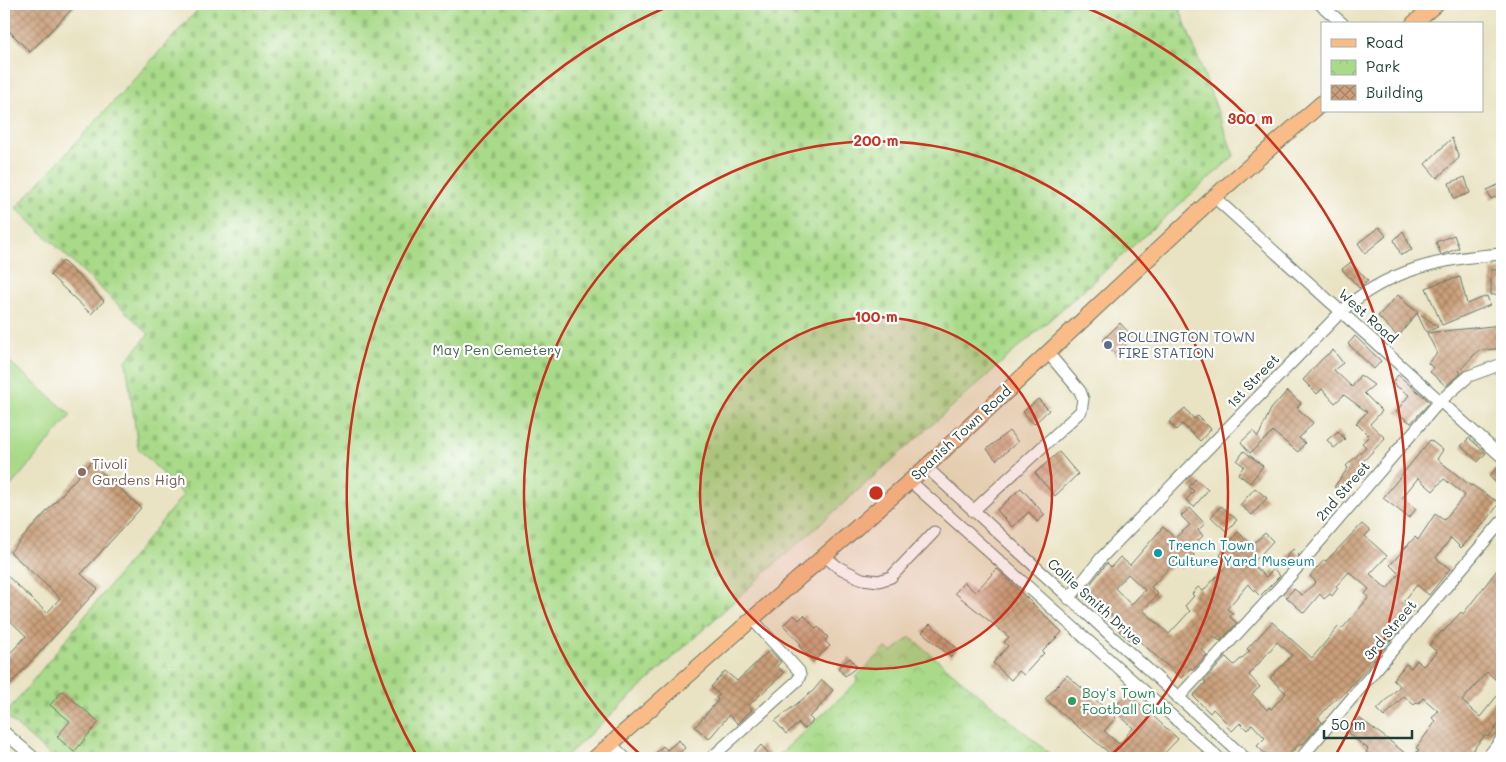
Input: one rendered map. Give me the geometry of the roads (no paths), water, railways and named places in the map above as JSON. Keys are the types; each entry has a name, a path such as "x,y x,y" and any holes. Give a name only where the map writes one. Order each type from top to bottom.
{"main road":[{"path":"1415,22 1436,4"},
{"name":"Spanish Town Road","path":"595,758 926,467 1214,197 1321,104"}],"street":[{"path":"1320,4 1341,22"},
{"name":"West Road","path":"1214,197 1502,457"},
{"name":"1st Street","path":"1069,599 1102,557 1341,312 1386,279 1400,273 1448,261 1502,254"},
{"path":"973,511 1081,411 1084,399 1080,391 1048,353"},
{"name":"2nd Street","path":"1178,698 1291,575 1440,401 1469,376 1502,364"},
{"name":"Collie Smith Drive","path":"926,467 1245,758"},
{"path":"910,481 1219,758"},
{"name":"3rd Street","path":"1301,758 1502,521"},
{"path":"824,556 838,567 862,579 879,581 891,577 934,532"},
{"path":"711,758 798,680 800,675 800,671 752,618"},
{"path":"4,732 34,758"},
{"path":"1487,758 1502,739"},
{"path":"611,744 625,758"}],"place":[{"name":"ROLLINGTON TOWN FIRE STATION","path":"1108,345"},
{"name":"Tivoli Gardens High","path":"82,472"},
{"name":"Trench Town Culture Yard Museum","path":"1158,553"},
{"name":"Boy's Town Football Club","path":"1072,701"}],"park label":[{"name":"May Pen Cemetery","path":"497,350"}]}
